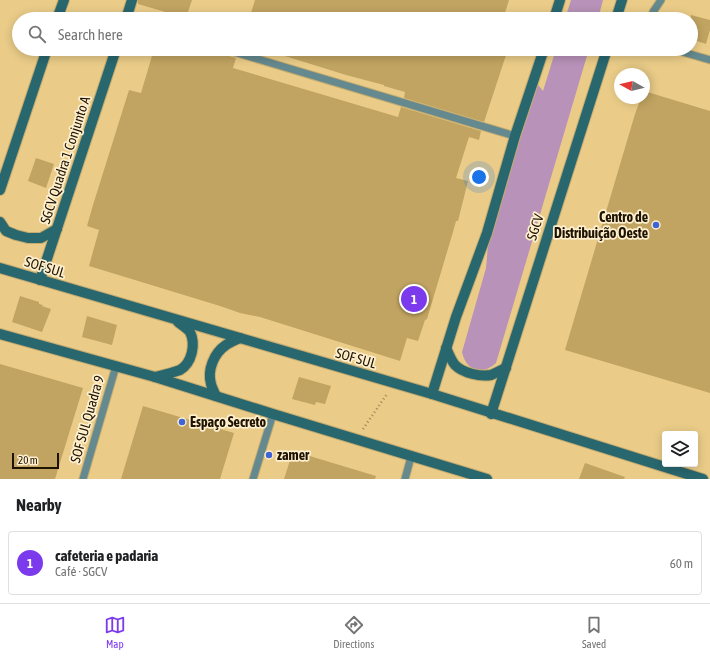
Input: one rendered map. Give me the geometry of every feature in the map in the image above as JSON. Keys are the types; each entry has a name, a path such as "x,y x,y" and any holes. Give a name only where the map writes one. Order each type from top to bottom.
{"street":[{"path":"60,12 64,0"},
{"path":"129,12 132,0"},
{"path":"556,12 560,0"},
{"path":"618,12 622,0"},
{"path":"0,190 45,56"},
{"name":"SGCV Quadra 1 Conjunto A","path":"40,280 114,56"},
{"path":"432,394 456,317 487,233 515,136 542,56"},
{"name":"SGCV","path":"491,414 605,56"},
{"path":"0,222 6,231 28,238 41,238 57,229"},
{"name":"SOF SUL","path":"0,268 432,394 491,414 703,479"},
{"path":"155,377 182,369 192,352 193,342 189,331 175,319"},
{"path":"0,334 155,377 471,477 487,479"},
{"path":"216,396 211,385 209,374 212,362 218,352 226,344 240,338"},
{"path":"446,348 450,358 456,366 467,372 479,375 491,375 506,368"},
{"path":"671,469 679,479"}],"lane":[{"path":"652,12 661,0"},
{"path":"247,56 515,136"},
{"path":"696,56 710,60"},
{"name":"SOF SUL Quadra 9","path":"83,479 116,366"},
{"path":"253,479 272,414"},
{"path":"405,479 411,457"}],"path":[{"path":"356,440 395,384"}],"shaded area":[{"path":"571,0 603,0 600,12 567,12"},
{"path":"554,56 587,56 496,363 485,369 475,370 467,364 462,352 486,268 489,234 535,81 543,91"}],"building":[{"path":"138,0 192,0 188,12 165,12 138,4"},
{"path":"255,0 509,0 505,12 251,12"},
{"path":"698,17 710,20 710,30 706,44 698,41"},
{"path":"152,56 229,56 236,58 233,68 398,117 401,107 481,131 479,140 469,137 456,178 468,181 458,221 456,221 427,319 425,320 418,341 407,338 400,361 89,266 99,230 87,226 93,205 129,90 141,93"},
{"path":"285,56 506,56 484,122 404,98 405,92"},
{"name":"Centro de Distribuição Oeste","path":"650,93 710,111 710,393 565,350 639,104 650,104"},
{"path":"36,158 54,164 46,188 28,181"},
{"path":"20,296 39,302 39,304 43,305 42,306 51,309 42,332 12,322"},
{"path":"87,316 117,325 112,345 82,337"},
{"path":"0,364 83,388 55,479 0,479"},
{"path":"299,377 331,386 325,404 316,402 315,405 292,399"},
{"path":"143,406 234,433 220,479 121,479"},
{"path":"293,451 376,476 375,479 284,479"},
{"path":"585,463 625,477 624,479 579,479"}],"place":[{"name":"Centro de Distribuição Oeste","path":"656,225"},
{"name":"cafeteria e padaria","path":"414,299"},
{"name":"Espaço Secreto","path":"182,422"},
{"name":"zamer","path":"269,455"}]}
